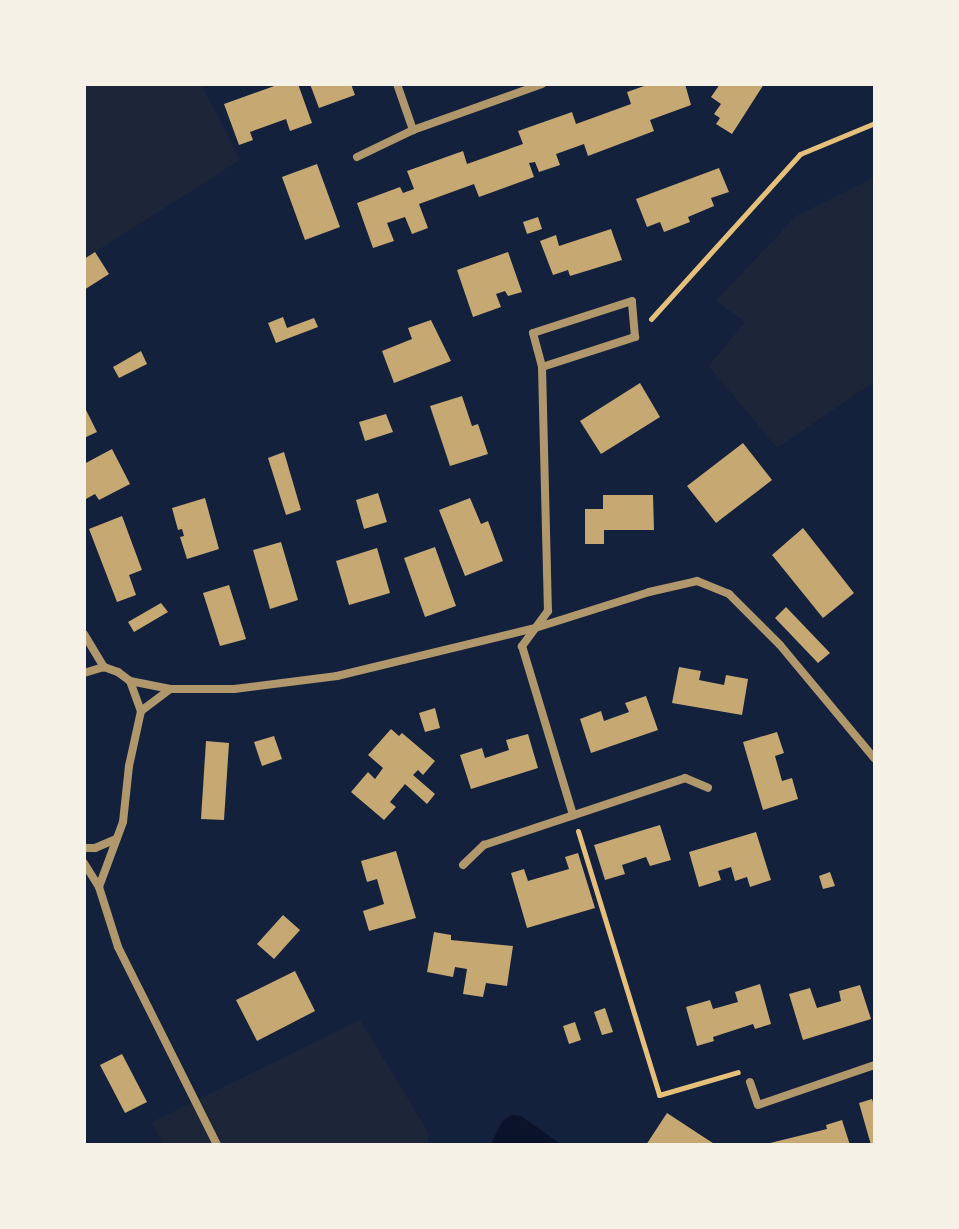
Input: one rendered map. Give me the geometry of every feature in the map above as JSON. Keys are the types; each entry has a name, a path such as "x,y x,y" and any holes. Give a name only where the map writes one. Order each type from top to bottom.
{"street":[{"path":"397,84 413,130"},
{"path":"357,157 413,130 542,84"},
{"path":"542,367 635,337 632,301 533,333 542,367 548,611 522,646 573,815"},
{"path":"84,634 104,667 130,681 170,689 234,689 337,676 532,629 697,581 729,594 770,635 831,702 875,759"},
{"path":"84,673 104,667"},
{"path":"99,887 123,822 141,711 130,681"},
{"path":"141,711 170,689"},
{"path":"463,865 484,845 685,778 708,788"},
{"path":"84,848 95,848 116,839"},
{"path":"84,863 99,887 118,947 217,1145"},
{"path":"750,1082 758,1105 875,1065"}],"path":[{"path":"635,337 800,154 875,123"},
{"path":"573,815 659,1095 741,1071 750,1082"}],"shaded area":[{"path":"84,84 201,84 240,160 84,259"},
{"path":"875,177 875,381 777,448 709,366 745,322 716,301 796,216"},
{"path":"360,1020 428,1132 428,1145 163,1145 152,1122"},
{"path":"511,1115 521,1116 562,1145 490,1145 503,1120"}],"building":[{"path":"280,84 298,84 312,123 290,131 286,119 250,132 253,140 239,145 224,104"},
{"path":"310,84 351,84 355,95 319,108"},
{"path":"650,84 685,84 691,105 650,120 654,131 588,156 584,144 556,154 560,165 539,172 535,162 529,163 534,177 479,197 474,184 419,204 428,228 412,234 405,217 387,223 394,241 373,248 357,203 400,187 403,193 414,189 407,171 463,151 467,164 523,144 518,131 572,112 576,124 631,104 627,92"},
{"path":"720,84 764,84 732,134 716,124 720,118 714,114 721,104 711,97"},
{"path":"317,164 340,227 305,240 282,177"},
{"path":"719,168 729,192 711,198 714,206 688,217 690,222 664,232 660,222 647,227 636,199"},
{"path":"538,217 542,229 527,234 523,222"},
{"path":"611,229 622,260 570,276 568,270 553,275 540,241 556,235 559,246"},
{"path":"95,252 109,274 84,290 84,259"},
{"path":"508,252 522,292 508,296 505,291 496,294 501,307 473,317 457,270"},
{"path":"283,317 287,328 314,318 318,327 276,343 268,323"},
{"path":"431,320 451,361 394,383 382,351 412,339 408,328"},
{"path":"141,351 147,364 119,378 113,367"},
{"path":"640,383 660,417 601,454 580,421"},
{"path":"462,396 472,426 478,424 488,454 450,466 430,406"},
{"path":"84,406 97,432 84,438"},
{"path":"386,414 393,432 365,441 359,422"},
{"path":"743,443 772,480 716,523 687,486"},
{"path":"112,449 130,484 99,500 95,494 84,500 84,464"},
{"path":"284,452 301,510 286,515 268,458"},
{"path":"378,493 387,522 364,529 356,500"},
{"path":"603,495 653,495 654,530 604,530 604,544 585,544 585,509 603,509"},
{"path":"205,498 219,549 187,559 180,537 184,536 182,529 178,530 172,508"},
{"path":"470,498 481,524 488,521 503,561 465,576 439,510"},
{"path":"122,516 142,570 129,575 136,595 117,602 89,529"},
{"path":"803,528 854,593 823,618 772,555"},
{"path":"281,542 298,600 270,609 253,550"},
{"path":"435,547 456,606 425,617 404,558"},
{"path":"377,548 390,593 349,605 336,561"},
{"path":"229,585 246,639 220,646 203,593"},
{"path":"161,603 168,612 134,632 128,622"},
{"path":"786,607 830,653 818,663 775,618"},
{"path":"679,667 701,671 699,680 724,685 726,675 748,679 742,715 672,703"},
{"path":"646,696 658,730 591,753 580,719 601,711 604,721 629,712 625,703"},
{"path":"435,708 440,728 425,732 419,713"},
{"path":"391,729 399,736 402,733 435,761 423,775 418,770 413,775 435,794 427,804 405,784 390,802 396,807 384,820 351,792 368,772 375,779 383,768 368,755"},
{"path":"777,732 784,753 775,756 782,781 792,778 798,799 763,810 743,742"},
{"path":"528,734 538,768 471,789 460,755 482,748 485,758 509,750 506,740"},
{"path":"274,736 282,759 262,766 254,742"},
{"path":"206,741 229,743 224,820 201,819"},
{"path":"660,825 671,860 650,866 646,857 622,865 625,874 605,880 594,845"},
{"path":"756,832 771,880 750,887 747,877 735,881 731,867 718,871 721,880 699,887 689,852"},
{"path":"396,851 416,918 369,931 363,911 384,904 377,879 367,882 361,861"},
{"path":"578,853 595,908 527,928 511,873 524,869 528,881 569,869 565,857"},
{"path":"830,872 835,886 823,889 819,876"},
{"path":"283,915 300,930 274,959 257,944"},
{"path":"434,932 451,935 451,940 513,946 507,986 486,983 483,997 463,994 467,969 455,967 453,977 427,972"},
{"path":"295,971 315,1011 257,1041 236,1000"},
{"path":"760,984 771,1024 755,1029 753,1024 713,1037 714,1041 697,1046 686,1007 710,1000 713,1009 738,1002 735,992"},
{"path":"860,985 871,1019 803,1040 789,994 810,988 817,1008 841,1001 839,991"},
{"path":"605,1008 613,1032 602,1035 594,1012"},
{"path":"575,1022 581,1040 569,1044 563,1026"},
{"path":"122,1054 147,1102 125,1113 100,1065"},
{"path":"872,1099 875,1145 871,1145 859,1103"},
{"path":"667,1113 702,1136 716,1145 646,1145"},
{"path":"842,1120 850,1145 762,1145 827,1129 826,1125"}]}
